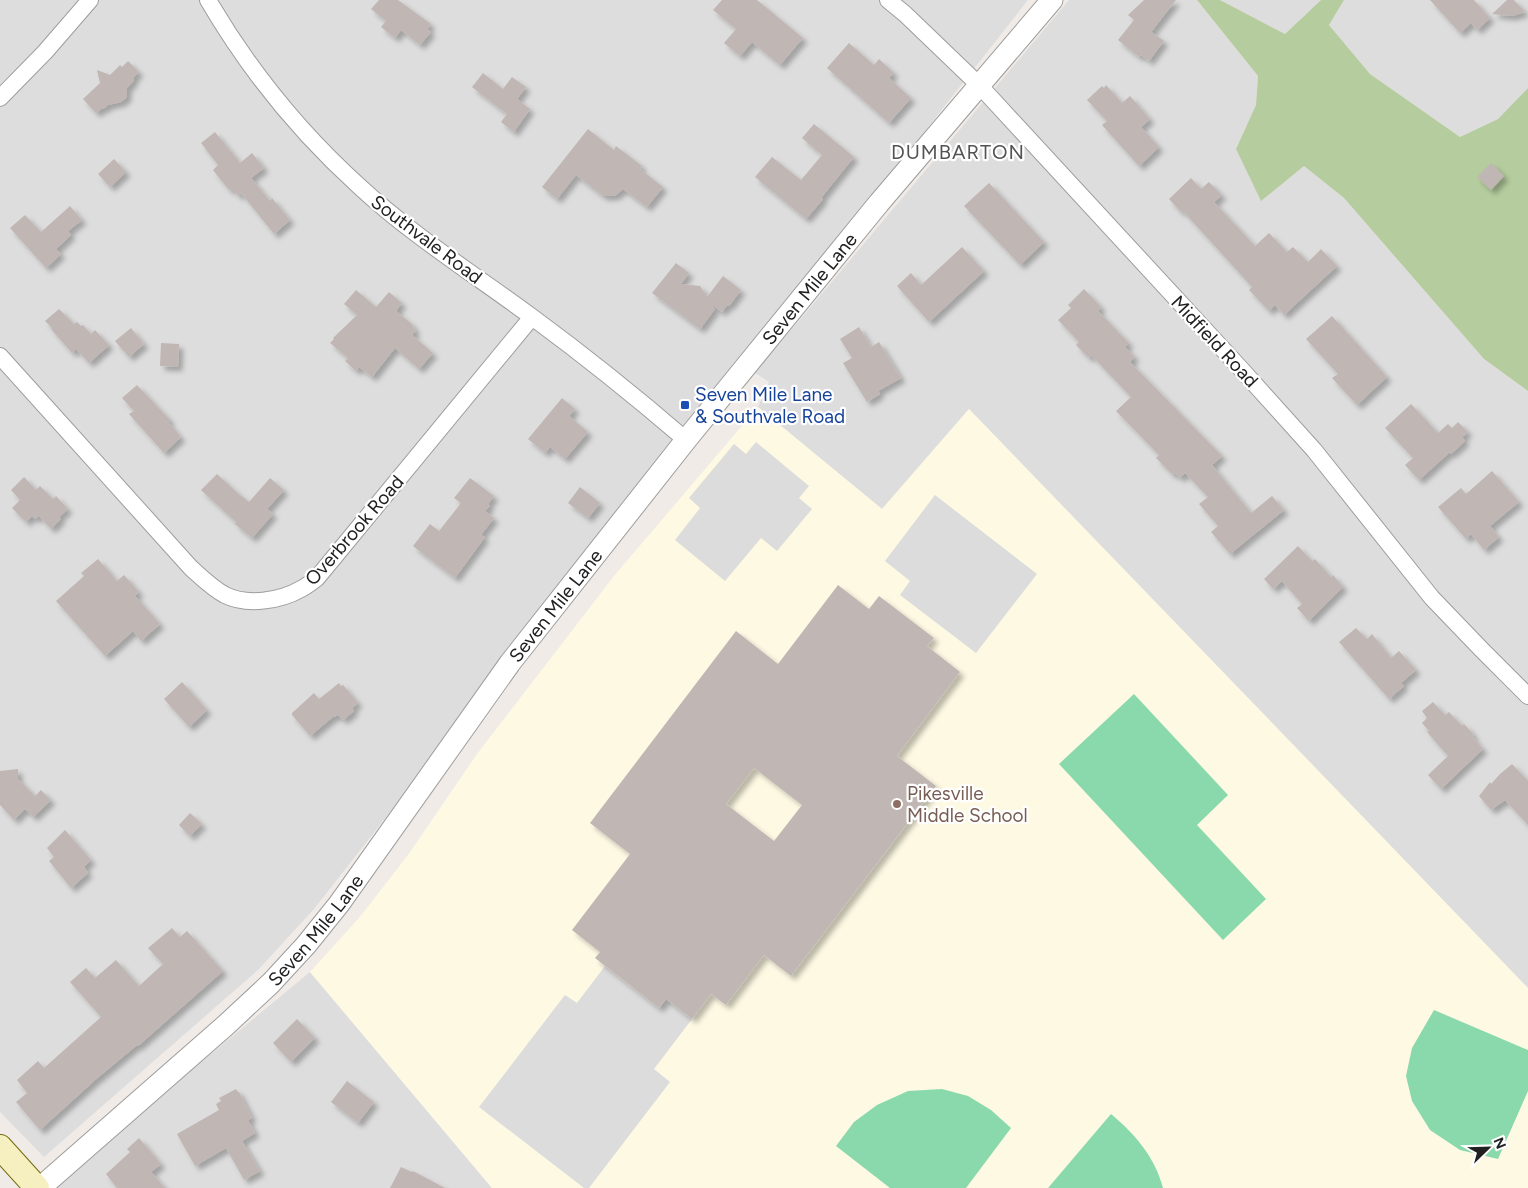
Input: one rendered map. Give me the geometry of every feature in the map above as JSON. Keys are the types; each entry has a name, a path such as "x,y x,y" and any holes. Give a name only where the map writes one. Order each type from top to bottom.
{"main road":[{"path":"0,1147 38,1188"}],"street":[{"path":"0,98 45,52 90,0"},
{"name":"Southvale Road","path":"208,0 246,60 269,91 336,165 365,192 424,240 532,317 646,405 686,440"},
{"name":"Midfield Road","path":"888,0 980,86 1242,370 1308,443 1432,598 1528,696"},
{"name":"Seven Mile Lane","path":"38,1188 226,1025 271,983 306,945 339,904 510,663 686,440 879,203 1052,0"},
{"name":"Overbrook Road","path":"0,356 191,568 208,584 226,595 244,600 264,601 284,597 301,589 317,578 532,317"}],"shaded area":[{"path":"0,0 1028,0 314,909 258,970 44,1157 0,1112"},
{"path":"1069,0 1197,0 1258,76 1256,105 1236,149 1261,200 1304,166 1344,198 1484,359 1528,391 1528,988 969,409 882,509 758,407 769,382 755,373"},
{"path":"1220,0 1321,0 1285,34"},
{"path":"1344,0 1528,0 1528,88 1498,119 1460,137 1370,74 1329,25"},
{"name":"Pikesville Middle School","path":"758,407 882,509 969,409 1528,988 1528,1188 492,1188 310,972 359,918 408,855 477,754 614,576"},
{"path":"756,442 809,486 799,498 812,509 777,551 761,538 725,581 675,540 700,508 689,498 734,444 746,454"},
{"path":"935,495 1037,574 976,653 900,595 910,581 885,561"},
{"path":"605,966 659,1008 666,999 692,1019 654,1069 670,1082 589,1188 584,1188 479,1107 565,995 577,1003"},
{"path":"310,972 492,1188 49,1188"}],"green space":[{"path":"1197,0 1220,0 1285,34 1321,0 1344,0 1329,25 1370,74 1460,137 1498,119 1528,88 1528,391 1484,359 1344,198 1304,166 1261,201 1236,149 1256,105 1258,76"},
{"path":"1134,694 1228,795 1197,825 1266,899 1223,940 1059,764"},
{"path":"1434,1010 1528,1050 1528,1091 1498,1159 1460,1150 1430,1130 1412,1101 1406,1076 1412,1048"},
{"path":"942,1089 968,1096 991,1110 1011,1128 966,1188 890,1188 836,1146 854,1122 877,1105 908,1091"},
{"path":"1111,1114 1143,1147 1155,1166 1163,1188 1048,1188"}],"building":[{"path":"379,0 398,0 431,24 427,29 431,32 420,45 401,30 395,38 381,27 386,21 371,9"},
{"path":"722,0 757,0 803,38 780,65 752,42 740,56 724,43 736,29 713,10"},
{"path":"1144,0 1176,0 1151,32 1164,41 1149,61 1141,55 1139,57 1118,40 1134,20 1128,15"},
{"path":"1430,0 1474,0 1490,18 1477,30 1471,23 1460,33"},
{"path":"1507,0 1514,0 1525,12 1512,16 1492,14"},
{"path":"849,43 874,65 879,59 894,73 889,78 911,98 889,123 827,68"},
{"path":"128,61 139,72 127,88 127,97 121,102 102,108 96,113 83,99 100,83 97,70 110,75 120,65 122,67"},
{"path":"483,73 503,89 512,77 526,87 517,99 530,109 514,132 501,122 507,114 472,87"},
{"path":"1106,85 1122,103 1130,96 1150,119 1141,127 1159,147 1139,166 1102,125 1107,121 1087,100 1102,86 1104,88"},
{"path":"814,124 854,157 806,219 755,177 772,157 801,180 822,155 802,138"},
{"path":"588,129 614,150 616,146 642,166 640,169 663,187 647,207 623,189 616,195 603,196 576,175 557,199 542,187"},
{"path":"215,132 240,163 252,153 264,168 251,178 270,201 272,198 290,220 274,234 241,193 238,196 232,188 229,190 213,170 218,165 201,143"},
{"path":"114,159 126,172 110,187 98,174"},
{"path":"1491,163 1504,176 1491,190 1477,177"},
{"path":"1191,178 1201,189 1209,182 1222,195 1214,202 1255,246 1269,233 1287,252 1293,247 1308,262 1321,249 1337,266 1284,315 1275,305 1269,311 1249,290 1252,287 1182,210 1181,212 1169,199"},
{"path":"989,183 1044,242 1020,265 964,206"},
{"path":"70,206 82,220 68,231 71,235 56,249 61,254 46,268 10,228 25,215 41,232"},
{"path":"962,247 984,271 929,322 897,286 911,273 921,285"},
{"path":"676,263 689,273 681,284 700,286 707,297 723,276 741,290 722,312 711,304 715,309 700,329 652,293"},
{"path":"1084,289 1101,307 1098,311 1129,343 1125,347 1135,357 1130,362 1222,456 1212,465 1251,513 1272,496 1284,510 1230,554 1211,532 1218,526 1199,504 1208,497 1185,473 1180,478 1175,473 1173,475 1156,458 1159,455 1116,411 1131,397 1091,355 1089,358 1076,345 1079,342 1058,320 1071,308 1068,305"},
{"path":"356,290 376,307 389,292 402,303 396,311 413,325 416,330 412,335 433,353 419,369 395,348 372,377 359,367 356,371 345,361 348,358 330,343 357,315 344,304"},
{"path":"59,309 74,324 77,322 81,326 83,325 91,334 95,330 109,345 89,363 76,349 72,353 45,321"},
{"path":"1332,316 1387,377 1357,405 1332,378 1338,374 1306,339"},
{"path":"859,327 871,347 879,342 901,378 878,391 880,394 867,402 843,363 852,358 840,339"},
{"path":"131,328 144,344 129,357 115,341"},
{"path":"161,343 179,344 178,367 160,366"},
{"path":"137,385 170,420 168,422 181,437 164,453 129,414 134,411 122,398"},
{"path":"562,398 575,409 569,416 588,432 565,459 550,447 545,453 528,439"},
{"path":"1411,404 1438,433 1448,424 1452,428 1458,422 1468,432 1462,437 1465,441 1419,480 1405,465 1413,458 1385,428"},
{"path":"1492,471 1519,502 1490,526 1499,537 1484,550 1471,534 1466,539 1438,507 1461,488 1466,494"},
{"path":"217,474 249,502 270,478 284,490 267,509 273,514 252,538 201,490"},
{"path":"24,477 36,490 40,486 53,499 56,496 68,509 59,517 61,519 51,529 39,516 35,519 32,516 26,522 12,508 20,500 11,490"},
{"path":"470,478 494,496 488,504 490,506 485,511 494,518 481,535 485,537 455,578 413,546 430,524 439,531 461,503 454,498"},
{"path":"580,487 600,503 588,518 568,503"},
{"path":"1298,546 1312,561 1315,559 1331,577 1333,575 1343,587 1309,621 1297,608 1302,604 1282,581 1273,589 1264,579"},
{"path":"98,559 117,581 124,575 139,592 135,596 160,624 141,641 133,631 105,656 56,601 84,576 81,573"},
{"path":"838,585 869,609 879,596 934,638 927,646 960,672 897,756 936,786 791,976 764,955 726,1005 711,994 692,1019 666,999 659,1008 595,958 600,952 572,930 630,854 590,823 736,631 778,664","holes":["754,768 802,805 774,841 726,804"]},
{"path":"1356,628 1367,639 1372,634 1391,658 1399,651 1416,670 1401,683 1404,686 1389,699 1339,642"},
{"path":"182,682 207,710 189,727 164,699"},
{"path":"339,683 341,686 343,685 358,703 352,708 354,711 343,720 338,715 334,716 310,736 292,713 314,693 319,699"},
{"path":"1433,702 1445,715 1449,712 1462,726 1464,724 1483,749 1441,789 1428,775 1448,756 1427,732 1429,731 1422,723 1427,718 1422,711"},
{"path":"1512,764 1528,781 1528,825 1505,800 1491,810 1479,796 1490,782 1491,784"},
{"path":"18,769 18,779 35,796 41,790 51,800 33,817 25,809 14,820 0,805 0,771"},
{"path":"190,813 202,824 190,836 179,825"},
{"path":"65,830 91,860 84,867 88,873 71,888 49,861 54,857 47,848"},
{"path":"172,928 180,937 187,931 223,971 138,1046 95,1080 40,1130 16,1102 27,1093 17,1080 38,1061 44,1068 101,1017 70,982 86,968 95,978 116,960 139,986 163,964 148,948"},
{"path":"297,1019 315,1038 291,1062 273,1043"},
{"path":"347,1081 374,1102 358,1123 331,1102"},
{"path":"236,1089 252,1118 248,1120 255,1133 242,1141 260,1171 244,1180 226,1148 195,1166 177,1134 219,1110 216,1104 221,1101 219,1098"},
{"path":"139,1138 161,1164 151,1172 165,1188 117,1188 106,1174 130,1152 127,1149"},
{"path":"401,1167 413,1171 445,1188 390,1188"}],"place":[{"name":"Seven Mile Lane & Southvale Road","path":"685,405"},
{"name":"Pikesville Middle School","path":"897,804"}],"district":[{"name":"DUMBARTON","path":"958,152"}]}
